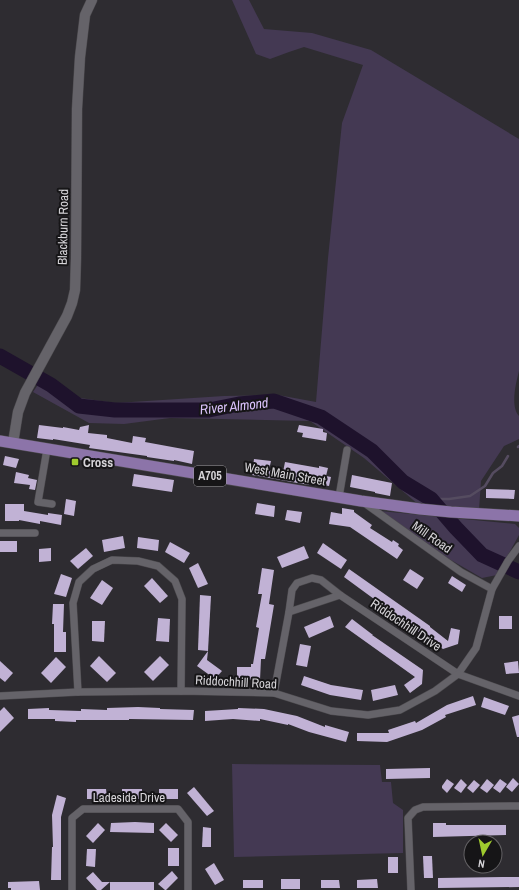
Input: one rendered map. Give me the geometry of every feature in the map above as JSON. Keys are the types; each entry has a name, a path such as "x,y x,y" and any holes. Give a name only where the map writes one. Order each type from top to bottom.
{"main road":[{"name":"Blackburn Road","path":"13,443 18,412 25,393 67,316 75,290 77,109 79,64 85,15 92,0"},
{"name":"West Main Street","path":"0,441 361,501 451,512 519,516"}],"street":[{"path":"47,449 38,502 52,504"},
{"path":"339,497 347,450"},
{"name":"Mill Road","path":"361,501 461,572 492,589"},
{"path":"0,533 35,534"},
{"name":"Riddochhill Road","path":"0,696 78,692 181,691 274,693 331,711 368,715 400,710 435,691 458,674 476,648 492,589 508,561 519,546"},
{"path":"78,692 73,603 79,582 93,569 112,560 138,561 158,566 175,581 182,599 181,691"},
{"name":"Riddochhill Drive","path":"274,693 292,590 297,583 312,578 321,580 340,595 458,674"},
{"path":"289,612 340,595"},
{"path":"458,674 519,696"},
{"path":"411,890 408,818 415,810 423,807 519,806"},
{"name":"Ladeside Drive","path":"72,890 72,818 83,809 178,809 188,822 188,890"}],"shaded area":[{"path":"232,0 249,0 264,29 312,33 371,50 519,139 519,371 514,401 516,412 519,416 519,439 504,446 481,481 479,510 419,505 364,458 310,421 170,418 124,424 89,423 33,392 45,374 80,398 116,403 224,396 278,395 316,402 328,258 342,123 363,65 304,47 270,59 256,54"},
{"path":"380,511 515,524 519,528 519,535 497,575 482,578 444,556"},
{"path":"232,764 380,765 382,782 391,782 393,803 403,810 403,853 234,857"}],"building":[{"path":"39,425 79,430 80,427 89,425 88,433 107,435 107,438 132,443 133,436 146,438 145,442 194,451 192,464 89,448 90,445 37,438"},
{"path":"299,425 323,429 323,432 327,433 326,441 302,437 303,433 297,432"},
{"path":"5,456 19,459 16,468 3,465"},
{"path":"254,459 271,461 269,470 283,472 285,462 319,468 319,466 328,468 326,476 331,477 329,486 309,483 309,485 252,475"},
{"path":"16,472 29,475 28,478 37,480 35,490 29,489 30,485 14,483"},
{"path":"134,474 174,480 172,492 132,486"},
{"path":"352,475 392,483 390,496 350,487"},
{"path":"486,489 515,490 514,499 486,498"},
{"path":"66,499 76,501 74,516 64,514"},
{"path":"257,503 275,506 274,517 255,514"},
{"path":"5,504 24,504 24,511 48,515 48,513 62,515 61,525 40,521 40,524 19,520 5,521"},
{"path":"342,508 354,510 354,512 372,525 370,528 392,542 393,540 399,544 398,546 403,550 397,559 350,527 329,524 331,512 342,514"},
{"path":"287,510 302,512 300,523 285,520"},
{"path":"123,536 125,548 104,552 102,540"},
{"path":"138,537 159,540 158,551 137,548"},
{"path":"0,541 17,541 17,552 0,552"},
{"path":"170,542 190,553 184,563 165,552"},
{"path":"323,543 347,560 341,569 317,553"},
{"path":"304,546 309,558 282,568 277,557"},
{"path":"51,548 51,561 39,562 39,549"},
{"path":"86,548 93,556 78,569 70,561"},
{"path":"198,563 208,584 198,588 189,568"},
{"path":"262,568 274,570 269,604 274,605 265,659 261,659 260,680 237,679 237,667 251,667 251,664 253,664 259,628 256,627 262,594 258,594"},
{"path":"349,569 430,626 448,641 451,628 460,630 458,644 443,649 373,600 374,599 344,577"},
{"path":"410,569 424,578 417,589 403,580"},
{"path":"61,574 72,578 66,597 54,594"},
{"path":"452,576 466,585 462,592 448,583"},
{"path":"152,578 168,596 160,603 144,586"},
{"path":"102,580 113,588 102,605 90,598"},
{"path":"200,595 211,596 208,651 198,650"},
{"path":"53,604 64,604 63,632 66,632 66,652 54,652 54,624 52,624"},
{"path":"330,616 334,627 309,638 304,627"},
{"path":"499,616 512,616 512,629 499,629"},
{"path":"158,618 170,619 169,642 156,641"},
{"path":"352,619 372,635 423,670 422,684 410,693 404,685 415,677 345,627"},
{"path":"92,621 105,621 104,642 92,641"},
{"path":"300,644 311,646 307,667 296,665"},
{"path":"208,651 207,660 222,671 215,679 197,666"},
{"path":"99,656 116,673 107,682 90,666"},
{"path":"160,656 169,665 153,681 144,672"},
{"path":"56,657 66,667 51,683 41,673"},
{"path":"0,661 13,673 5,682 0,678"},
{"path":"518,661 519,673 506,674 504,663"},
{"path":"304,676 331,685 363,690 361,700 330,695 301,685"},
{"path":"395,685 398,695 373,701 371,690"},
{"path":"473,696 476,705 445,715 446,717 422,730 387,742 357,741 357,733 389,733 388,730 415,721 416,723 447,705"},
{"path":"484,697 509,706 505,715 481,707"},
{"path":"4,707 14,718 0,732 0,711"},
{"path":"138,707 194,710 193,720 129,719 76,720 76,722 55,721 55,719 28,719 28,709 49,708 49,710 81,711 81,709 107,710 107,708"},
{"path":"238,708 264,709 297,716 325,727 325,725 349,732 346,742 309,732 288,724 260,719 260,721 233,719 205,721 205,711"},
{"path":"519,715 519,737 517,737 512,717"},
{"path":"430,768 430,778 386,779 386,769"},
{"path":"513,778 519,784 512,792 506,787"},
{"path":"447,779 454,784 447,793 442,786"},
{"path":"461,779 467,785 461,793 454,788"},
{"path":"487,779 494,785 487,793 480,788"},
{"path":"500,779 507,784 500,793 493,788"},
{"path":"474,780 480,785 473,793 467,788"},
{"path":"194,787 214,811 207,816 187,793"},
{"path":"87,789 106,789 107,799 87,799"},
{"path":"122,789 142,789 142,799 122,799"},
{"path":"159,789 178,789 178,799 159,799"},
{"path":"57,795 66,798 61,817 61,880 51,880 53,847 52,815"},
{"path":"98,823 105,830 93,843 86,836"},
{"path":"111,823 154,823 154,833 110,832"},
{"path":"166,823 178,835 171,842 159,830"},
{"path":"433,823 446,823 446,825 506,825 506,835 463,834 463,836 433,837"},
{"path":"203,827 211,828 211,847 202,847"},
{"path":"168,848 179,848 179,866 168,866"},
{"path":"87,849 96,849 95,867 86,866"},
{"path":"423,856 432,856 433,878 424,878"},
{"path":"388,857 398,857 398,873 388,873"},
{"path":"214,863 224,880 215,885 205,869"},
{"path":"172,871 178,878 165,890 158,884"},
{"path":"93,872 102,882 110,882 101,890 97,890 86,878"},
{"path":"519,877 519,887 438,888 438,878"},
{"path":"281,879 300,879 300,889 281,889"},
{"path":"377,879 378,888 357,888 357,880"},
{"path":"243,880 263,880 263,888 243,888"},
{"path":"321,880 339,880 340,888 321,888"},
{"path":"39,881 40,890 11,890 11,888 8,888 8,882"},
{"path":"110,882 154,882 154,890 110,890"}],"waterway":[{"name":"River Almond","path":"0,356 51,385 79,406 115,410 209,410 239,404 274,401 321,417 372,451 403,482 431,499 482,555 519,572"},
{"path":"431,499 449,499 470,496 485,486 493,473 502,466 508,456"}],"place":[{"name":"Cross","path":"75,462"}]}
